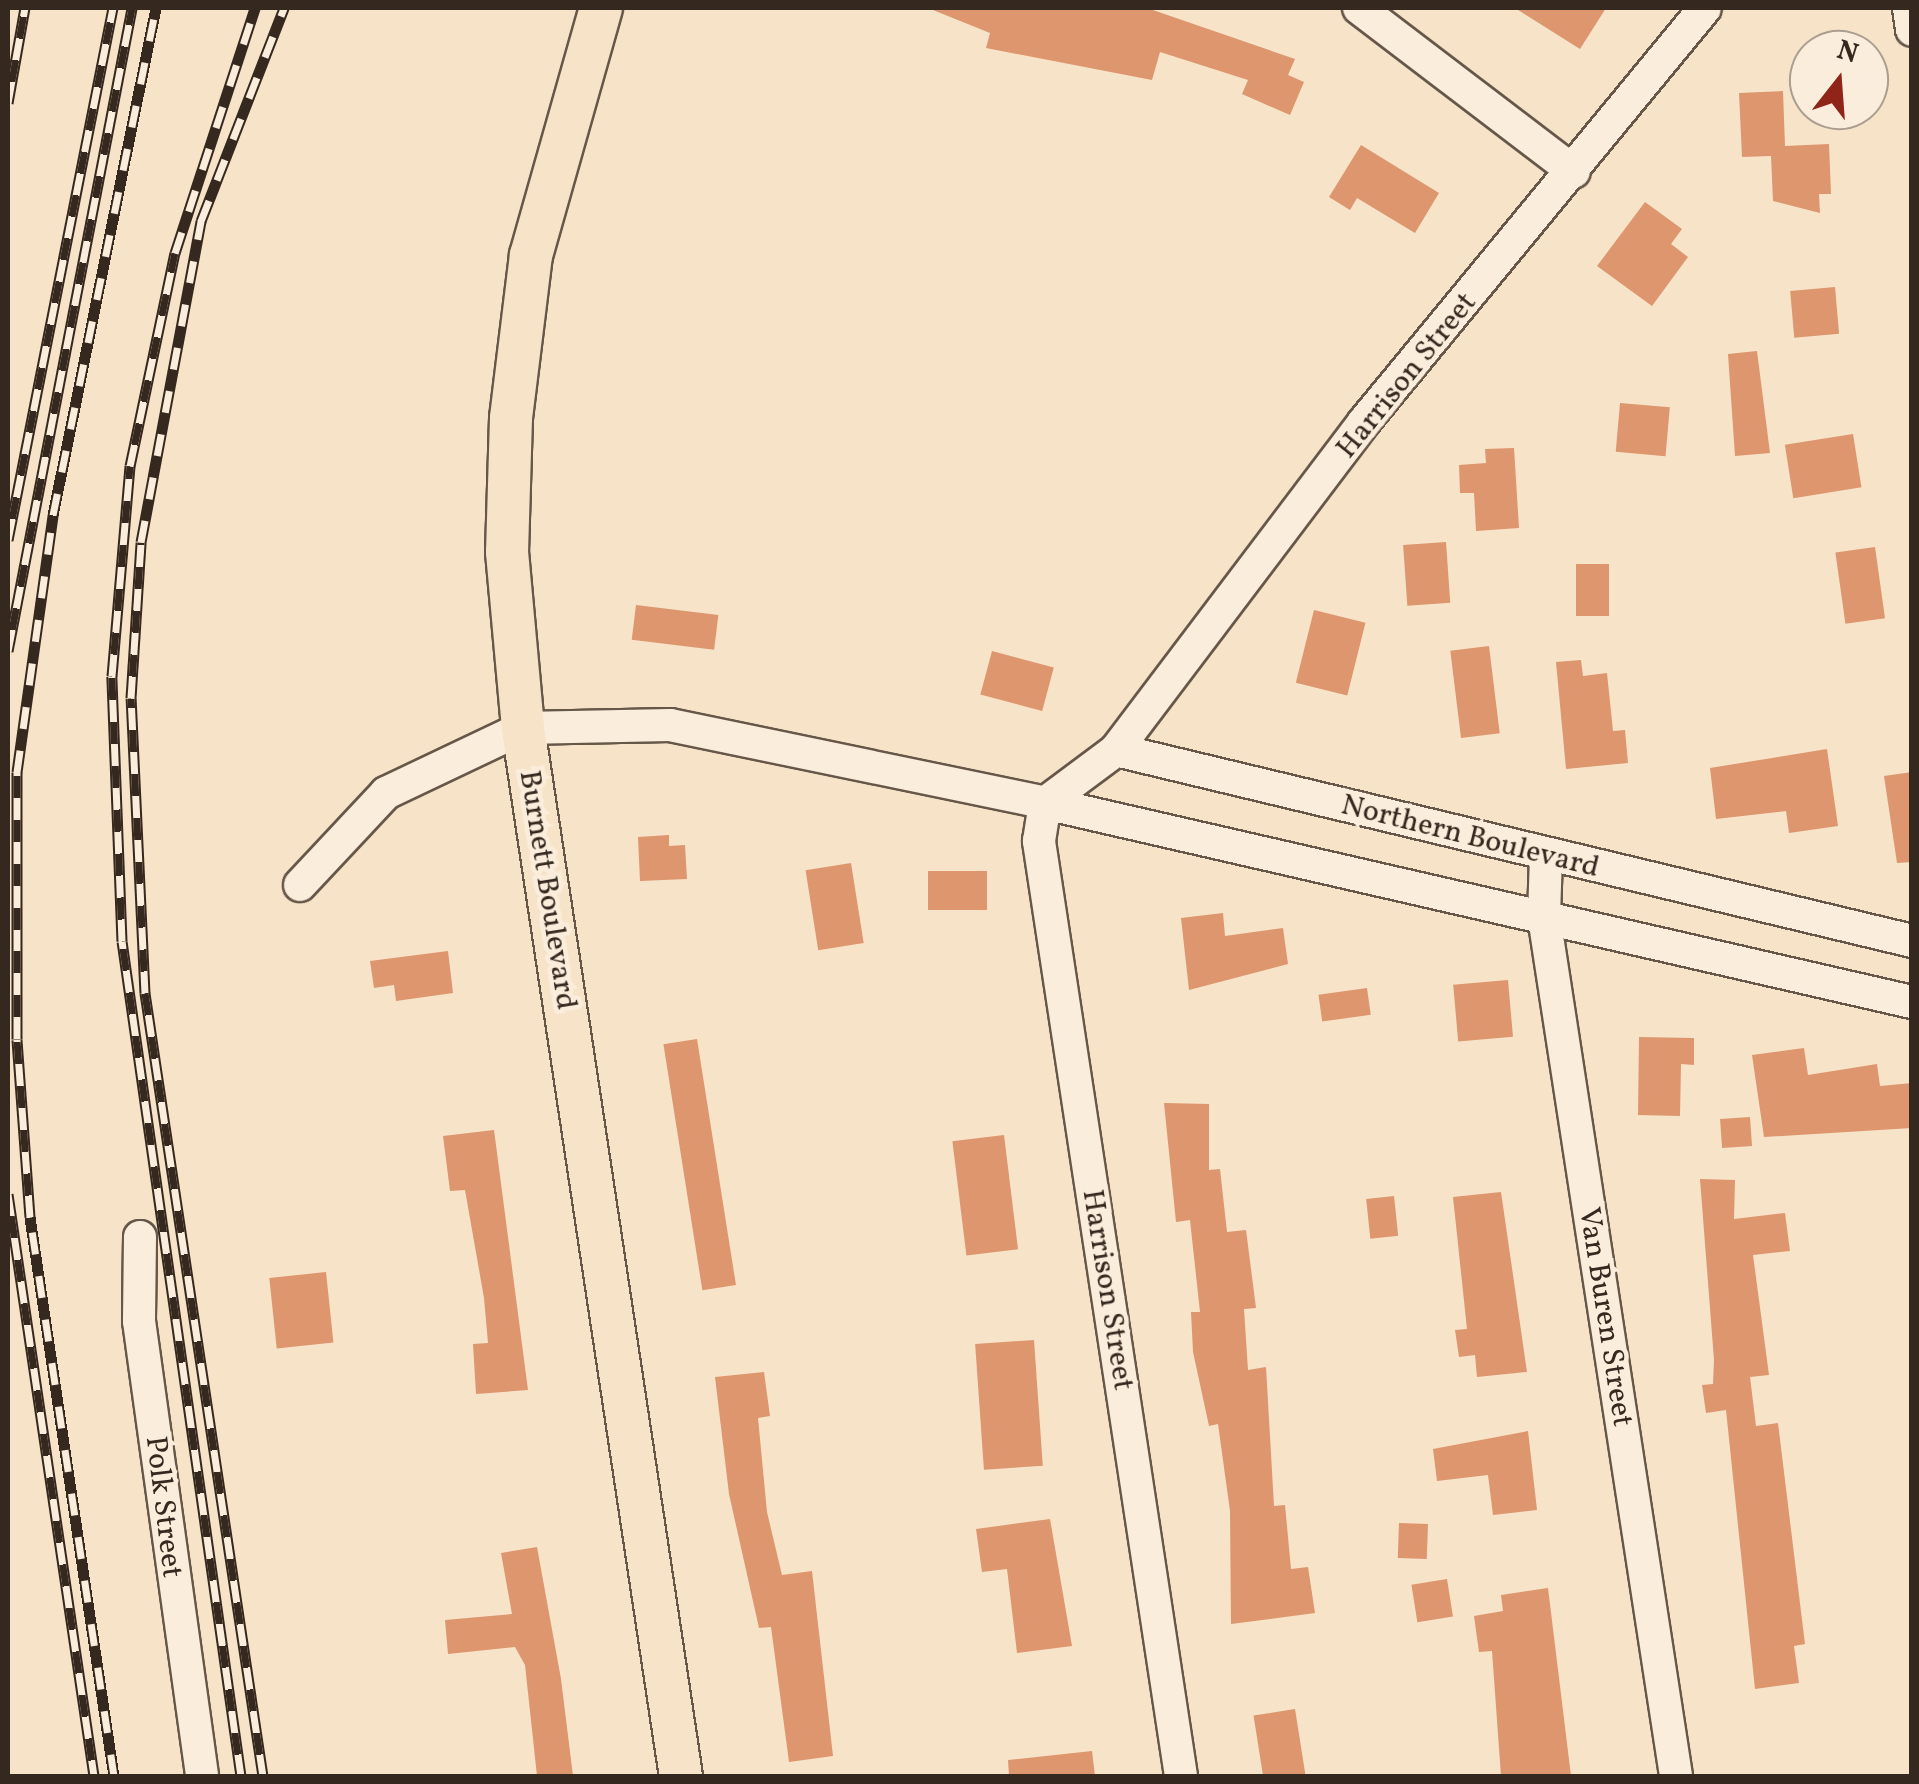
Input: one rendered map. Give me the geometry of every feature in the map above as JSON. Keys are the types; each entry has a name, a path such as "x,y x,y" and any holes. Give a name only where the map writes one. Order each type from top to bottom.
{"main road":[{"name":"Burnett Boulevard","path":"600,8 542,198 519,341 507,552 523,728 681,1776"}],"street":[{"path":"1359,8 1574,172"},
{"name":"Harrison Street","path":"1116,750 1364,422 1574,172 1705,8"},
{"path":"1909,8 1912,30"},
{"name":"Northern Boulevard","path":"523,728 734,733 1912,1002"},
{"path":"300,885 386,793 523,728"},
{"name":"Northern Boulevard","path":"1116,750 1546,856 1912,940"},
{"path":"1044,803 1116,750"},
{"name":"Harrison Street","path":"1044,803 1039,840 1181,1776"},
{"name":"Van Buren Street","path":"1546,856 1544,917 1676,1776"},
{"name":"Polk Street","path":"140,1237 139,1321 202,1776"}],"building":[{"path":"928,8 1147,8 1295,59 1288,75 1304,82 1290,115 1242,94 1248,80 1160,52 1152,80 986,48 990,33"},
{"path":"1515,8 1606,8 1580,49"},
{"path":"1783,91 1785,146 1829,144 1831,194 1819,194 1820,213 1773,201 1771,156 1742,157 1739,93"},
{"path":"1361,145 1439,193 1415,233 1357,198 1350,210 1329,197"},
{"path":"1645,202 1682,229 1671,244 1688,257 1652,306 1597,266"},
{"path":"1835,287 1839,334 1794,338 1790,291"},
{"path":"1757,351 1770,453 1735,456 1728,354"},
{"path":"1620,403 1670,407 1666,456 1616,452"},
{"path":"1853,434 1861,487 1793,498 1785,445"},
{"path":"1514,448 1519,528 1476,531 1474,493 1460,493 1459,465 1486,463 1485,449"},
{"path":"1446,542 1450,603 1407,606 1403,545"},
{"path":"1875,547 1885,618 1845,624 1835,553"},
{"path":"1576,564 1609,564 1609,616 1576,616"},
{"path":"636,605 718,615 714,650 632,640"},
{"path":"1314,610 1365,623 1347,696 1296,683"},
{"path":"1489,646 1500,733 1461,738 1450,651"},
{"path":"992,651 1054,668 1042,711 980,694"},
{"path":"1581,660 1583,676 1607,673 1613,731 1625,730 1628,763 1566,769 1556,662"},
{"path":"1827,749 1838,826 1789,833 1786,811 1716,819 1710,768"},
{"path":"1912,772 1912,862 1897,863 1884,776"},
{"path":"669,835 669,846 685,845 687,879 640,881 638,837"},
{"path":"851,863 864,943 818,950 806,870"},
{"path":"928,871 987,871 987,910 928,910"},
{"path":"1223,913 1225,936 1283,928 1288,964 1189,990 1181,918"},
{"path":"448,951 453,993 396,1001 394,985 374,988 370,961"},
{"path":"1508,980 1513,1037 1458,1042 1453,985"},
{"path":"1367,988 1371,1015 1322,1022 1318,995"},
{"path":"1639,1037 1694,1038 1694,1065 1681,1064 1680,1116 1638,1115"},
{"path":"697,1039 736,1285 702,1290 663,1044"},
{"path":"1804,1048 1808,1075 1877,1064 1880,1086 1912,1083 1912,1128 1764,1137 1752,1055"},
{"path":"1164,1103 1209,1104 1209,1170 1220,1169 1227,1232 1246,1230 1256,1308 1244,1309 1248,1370 1266,1367 1274,1506 1285,1505 1291,1569 1308,1567 1315,1613 1231,1624 1230,1511 1218,1424 1209,1426 1193,1352 1191,1312 1200,1312 1190,1220 1176,1222"},
{"path":"1750,1117 1752,1146 1722,1148 1720,1119"},
{"path":"494,1130 528,1390 476,1394 473,1344 488,1343 484,1298 465,1190 450,1191 443,1136"},
{"path":"1004,1135 1018,1249 966,1255 952,1141"},
{"path":"1700,1179 1735,1180 1734,1219 1785,1213 1790,1251 1753,1255 1769,1375 1750,1377 1756,1426 1778,1423 1805,1644 1794,1646 1799,1683 1755,1689 1726,1410 1706,1413 1702,1385 1713,1384 1714,1360"},
{"path":"1501,1192 1527,1372 1477,1377 1475,1355 1459,1357 1455,1330 1467,1329 1453,1197"},
{"path":"1394,1196 1398,1236 1370,1239 1366,1199"},
{"path":"326,1272 333,1343 277,1349 269,1278"},
{"path":"1034,1340 1043,1466 984,1470 975,1344"},
{"path":"764,1372 770,1416 758,1418 767,1512 782,1575 812,1571 833,1756 789,1762 771,1627 759,1628 729,1494 715,1377"},
{"path":"1528,1431 1537,1510 1493,1515 1488,1475 1437,1481 1433,1449"},
{"path":"1050,1519 1072,1646 1017,1653 1007,1569 982,1572 976,1529"},
{"path":"1399,1523 1428,1524 1427,1559 1398,1558"},
{"path":"537,1547 561,1679 573,1776 537,1776 525,1665 515,1647 448,1654 445,1620 512,1614 501,1553"},
{"path":"1447,1579 1453,1617 1417,1622 1411,1585"},
{"path":"1548,1588 1571,1776 1501,1776 1492,1651 1479,1652 1474,1616 1503,1611 1501,1595"},
{"path":"1295,1709 1306,1776 1263,1776 1254,1716"},
{"path":"1092,1751 1095,1776 1009,1776 1008,1760"}],"railway":[{"path":"8,103 25,8"},
{"path":"8,540 113,8"},
{"path":"8,651 132,8"},
{"path":"114,1776 30,1217 17,1039 17,772 53,515 156,8"},
{"path":"241,1776 122,941 112,676 130,466 175,253 255,8"},
{"path":"263,1776 145,993 131,698 141,542 201,221 284,8"},
{"path":"8,1194 94,1776"}]}
